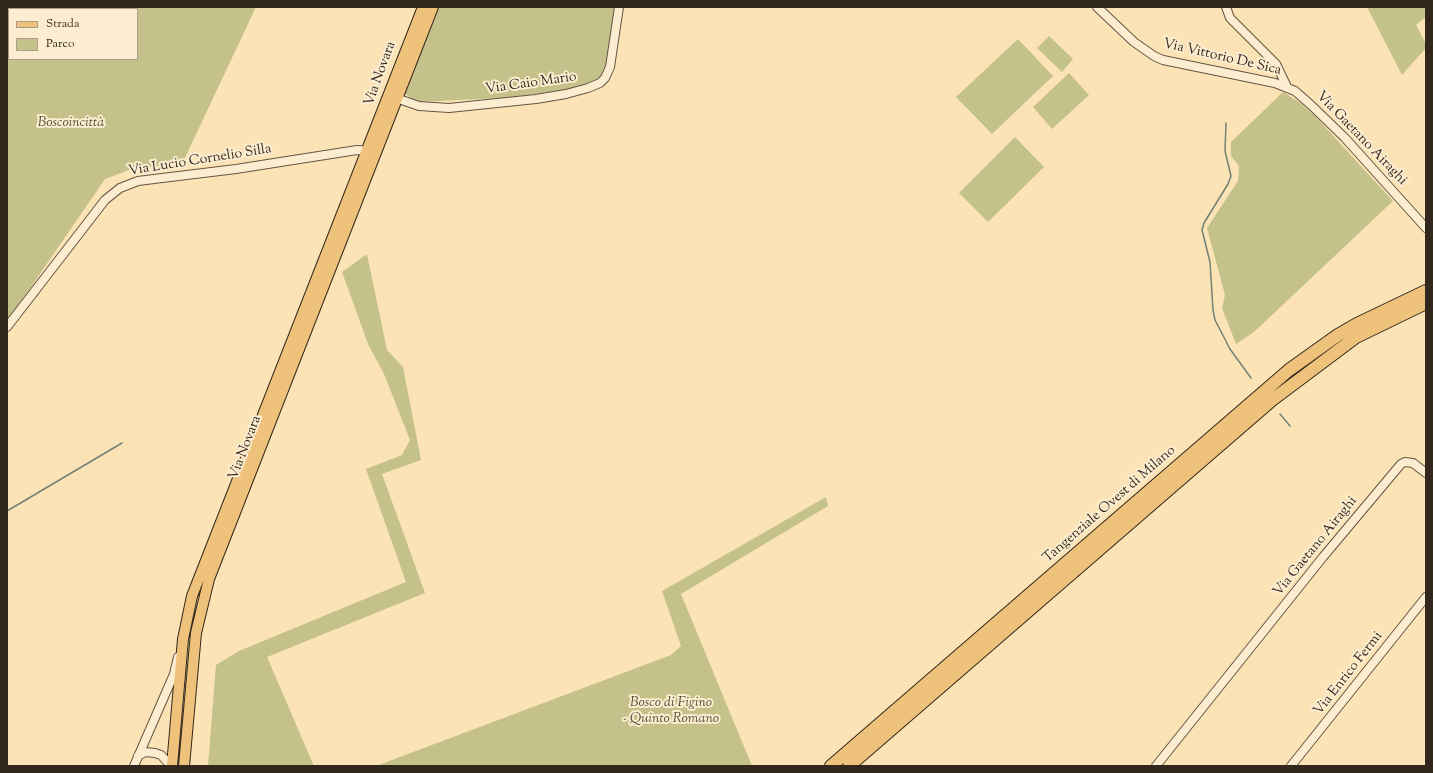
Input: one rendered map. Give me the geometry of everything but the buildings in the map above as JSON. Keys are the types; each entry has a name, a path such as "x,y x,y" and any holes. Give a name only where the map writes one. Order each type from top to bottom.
{"highway":[{"name":"Tangenziale Ovest di Milano","path":"831,766 1289,370 1357,324 1426,292"},
{"name":"Tangenziale Ovest di Milano","path":"849,766 1272,400 1356,337 1426,303"}],"main road":[{"name":"Via Novara","path":"393,97 423,7"},
{"name":"Via Novara","path":"184,766 196,633 204,596 372,151 393,97 433,7"},
{"name":"Via Novara","path":"171,766 183,639 194,591 372,151"}],"street":[{"name":"Via Caio Mario","path":"393,97 419,106 449,108 566,94 588,88 600,83 605,78 610,67 619,7"},
{"name":"Via Vittorio De Sica","path":"1098,7 1134,42 1154,56 1163,60 1276,83 1287,87"},
{"name":"Via Gaetano Airaghi","path":"1226,7 1230,18 1278,69 1287,87 1311,105 1339,133 1426,228"},
{"path":"1276,83 1278,69"},
{"name":"Via Lucio Cornelio Silla","path":"7,327 105,200 120,188 154,179 236,169 357,150 372,151"},
{"name":"Via Gaetano Airaghi","path":"1156,766 1324,557 1401,464 1405,462 1413,462 1426,473"},
{"name":"Via Enrico Fermi","path":"1291,766 1426,597"},
{"name":"Via Novara","path":"134,766 174,674 183,639"},
{"name":"Via Novara","path":"138,756 145,752 162,755 171,766"}],"green space":[{"name":"Boscoincittà","path":"256,7 182,164 134,168 105,179 7,322 8,40 8,60 138,60 138,8 18,8"},
{"path":"439,7 617,7 607,69 601,79 561,91 502,98 417,102 405,94"},
{"path":"1367,7 1426,7 1426,17 1416,25 1426,44 1426,48 1402,75"},
{"path":"1049,36 1073,59 1062,72 1037,48"},
{"path":"1018,39 1053,76 992,134 956,97"},
{"path":"1069,73 1089,95 1052,129 1033,107"},
{"path":"1283,92 1299,102 1314,115 1393,201 1254,332 1236,344 1222,308 1225,295 1207,228 1238,181 1239,166 1231,156 1231,142"},
{"path":"1015,137 1044,167 988,222 959,193"},
{"path":"367,254 387,350 403,367 421,460 382,474 425,593 267,657 314,766 208,766 216,665 239,651 406,582 366,469 402,455 410,440 384,374 368,344 342,272"},
{"name":"Bosco di Figino - Quinto Romano","path":"826,497 828,506 681,594 752,766 376,766 671,655 681,646 662,591"}],"waterway":[{"path":"1226,123 1225,151 1231,176 1228,184 1204,223 1202,230 1210,262 1215,320 1230,349 1251,378"},
{"path":"1280,414 1290,426"},
{"path":"7,511 122,443"}]}
